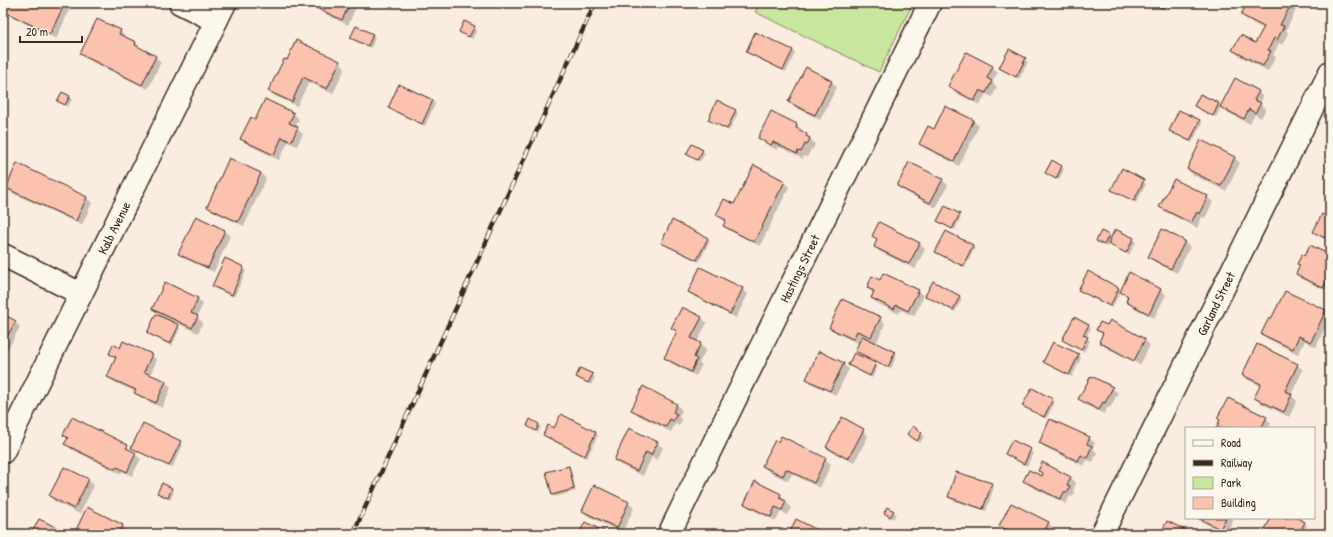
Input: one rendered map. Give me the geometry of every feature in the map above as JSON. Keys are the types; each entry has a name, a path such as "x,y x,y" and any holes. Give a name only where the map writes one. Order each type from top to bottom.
{"street":[{"path":"180,3 220,12"},
{"name":"Hastings Street","path":"669,534 930,3"},
{"name":"Kalb Avenue","path":"3,452 220,12"},
{"name":"Garland Street","path":"1102,534 1330,72"},
{"path":"3,255 81,294"}],"green space":[{"path":"760,3 913,3 879,72 755,12"}],"building":[{"path":"3,3 65,3 50,34 3,11"},
{"path":"314,3 350,3 342,20 313,6"},
{"path":"1009,3 1019,3 1017,7"},
{"path":"1151,3 1164,3 1162,8"},
{"path":"1247,3 1292,3 1280,25 1284,26 1277,40 1274,38 1268,50 1271,51 1263,66 1232,50 1241,35 1255,43 1264,27 1241,15"},
{"path":"97,19 121,30 119,34 136,42 135,45 156,56 142,85 80,54"},
{"path":"464,21 475,26 469,37 459,32"},
{"path":"356,26 373,34 368,46 350,38"},
{"path":"755,32 793,50 783,70 746,52"},
{"path":"296,40 340,61 327,89 303,77 292,102 268,91 284,59 287,60"},
{"path":"1009,49 1026,58 1016,77 999,68"},
{"path":"966,52 993,66 987,78 992,81 986,93 980,90 974,101 948,86"},
{"path":"806,67 832,81 815,115 788,102"},
{"path":"1235,78 1259,91 1254,100 1261,103 1255,113 1249,109 1244,119 1220,107"},
{"path":"399,84 433,100 422,124 388,108"},
{"path":"62,92 70,96 65,105 57,101"},
{"path":"1200,94 1219,103 1213,116 1194,106"},
{"path":"265,99 294,113 289,123 298,127 291,142 282,137 274,155 240,139 251,117 255,120"},
{"path":"717,100 736,110 727,129 708,120"},
{"path":"945,106 974,120 954,161 919,144 928,126 934,129"},
{"path":"1179,110 1200,120 1190,141 1169,131"},
{"path":"771,111 797,124 796,128 807,134 806,136 810,138 807,145 805,144 801,152 798,151 797,154 773,142 771,145 758,138"},
{"path":"1201,140 1235,157 1221,186 1187,169"},
{"path":"692,144 703,150 697,160 686,154"},
{"path":"229,158 261,173 238,222 207,207"},
{"path":"1052,160 1062,166 1056,179 1045,173"},
{"path":"909,162 943,179 930,203 897,186"},
{"path":"17,163 87,197 76,221 6,188"},
{"path":"754,165 785,181 754,242 723,226 726,220 716,215 724,199 734,204"},
{"path":"1122,168 1144,180 1134,201 1111,190"},
{"path":"1174,179 1208,196 1199,214 1197,212 1191,223 1159,207"},
{"path":"945,206 960,214 952,229 937,221"},
{"path":"1330,209 1330,240 1313,232 1322,214 1327,216"},
{"path":"196,216 225,230 208,268 178,254"},
{"path":"672,220 708,238 697,260 661,243"},
{"path":"879,222 920,243 909,264 874,247 877,239 872,236"},
{"path":"1115,229 1134,238 1126,253 1108,244"},
{"path":"1162,229 1185,241 1171,269 1148,257"},
{"path":"946,231 973,245 963,266 935,252"},
{"path":"1101,231 1109,235 1104,245 1096,241"},
{"path":"1310,245 1330,255 1330,275 1323,288 1296,274 1300,265 1297,264 1302,254 1304,256"},
{"path":"225,258 244,267 232,295 212,286"},
{"path":"700,267 743,288 730,314 688,292"},
{"path":"1088,271 1119,288 1110,306 1078,290"},
{"path":"1129,272 1161,289 1149,314 1126,302 1128,296 1120,292"},
{"path":"883,273 919,290 908,311 896,305 894,309 871,298 874,291 867,288 872,276 880,280"},
{"path":"933,281 960,296 953,310 925,296"},
{"path":"165,282 198,298 191,313 198,316 192,328 152,309"},
{"path":"1285,291 1326,310 1311,342 1299,336 1293,349 1261,334 1269,318 1271,319"},
{"path":"842,299 881,317 871,337 857,331 853,339 829,328"},
{"path":"682,307 702,317 691,338 701,343 694,357 697,359 691,372 664,358 677,331 671,328"},
{"path":"3,314 16,321 3,343"},
{"path":"156,314 179,325 170,344 147,333"},
{"path":"1074,317 1089,325 1083,335 1088,337 1081,350 1062,340"},
{"path":"1110,320 1145,339 1134,361 1099,342 1103,333 1096,330 1100,322 1107,325"},
{"path":"862,336 895,352 888,367 855,351"},
{"path":"123,341 152,354 144,372 166,381 156,403 134,393 136,390 107,377 116,357 109,354 113,344 120,348"},
{"path":"1053,342 1079,354 1069,375 1043,362"},
{"path":"1257,344 1298,364 1285,391 1292,394 1284,412 1254,398 1261,384 1242,375"},
{"path":"819,351 844,363 830,391 806,379"},
{"path":"854,353 876,363 870,376 848,365"},
{"path":"580,368 593,374 588,383 576,377"},
{"path":"1091,376 1113,387 1105,403 1103,402 1099,410 1078,399"},
{"path":"643,386 677,404 673,412 677,414 673,421 670,419 666,427 631,410"},
{"path":"1032,388 1053,399 1044,417 1022,406"},
{"path":"1228,398 1267,417 1262,427 1216,427 1220,420 1217,418"},
{"path":"561,414 596,432 585,456 543,435 548,425 554,428"},
{"path":"72,417 128,445 126,448 136,453 127,472 117,467 115,469 64,444 68,438 63,435"},
{"path":"842,417 864,429 848,459 826,447"},
{"path":"530,419 539,424 536,431 527,426"},
{"path":"1050,419 1090,437 1087,444 1092,446 1087,458 1081,455 1078,461 1039,443"},
{"path":"143,423 181,441 169,466 131,448"},
{"path":"913,426 922,433 917,441 907,434"},
{"path":"629,428 658,442 651,455 646,452 637,471 614,460"},
{"path":"781,436 826,458 814,483 786,469 783,476 762,466 775,440 778,442"},
{"path":"1012,440 1031,449 1024,464 1005,454"},
{"path":"1042,462 1071,477 1067,485 1070,486 1067,493 1065,491 1060,499 1023,481 1029,470 1042,476 1043,473 1038,471"},
{"path":"569,466 574,489 552,495 546,472"},
{"path":"64,467 89,479 74,509 49,496"},
{"path":"956,472 992,483 983,509 948,497"},
{"path":"755,481 781,494 779,498 786,501 782,510 775,507 771,517 744,504"},
{"path":"162,483 172,488 168,498 157,493"},
{"path":"594,485 629,502 617,528 582,511"},
{"path":"1011,503 1049,522 1045,530 1050,534 1016,534 999,526"},
{"path":"87,507 123,525 119,534 84,534 76,530"},
{"path":"887,507 894,511 890,517 884,513"},
{"path":"39,519 70,534 31,534"},
{"path":"796,519 825,534 789,534"},
{"path":"1200,519 1225,519 1220,529"},
{"path":"1270,519 1299,519 1305,522 1299,534 1275,534 1265,529"},
{"path":"1167,521 1193,534 1160,534"},
{"path":"585,522 610,534 579,534"}],"railway":[{"path":"353,534 595,3"}]}
